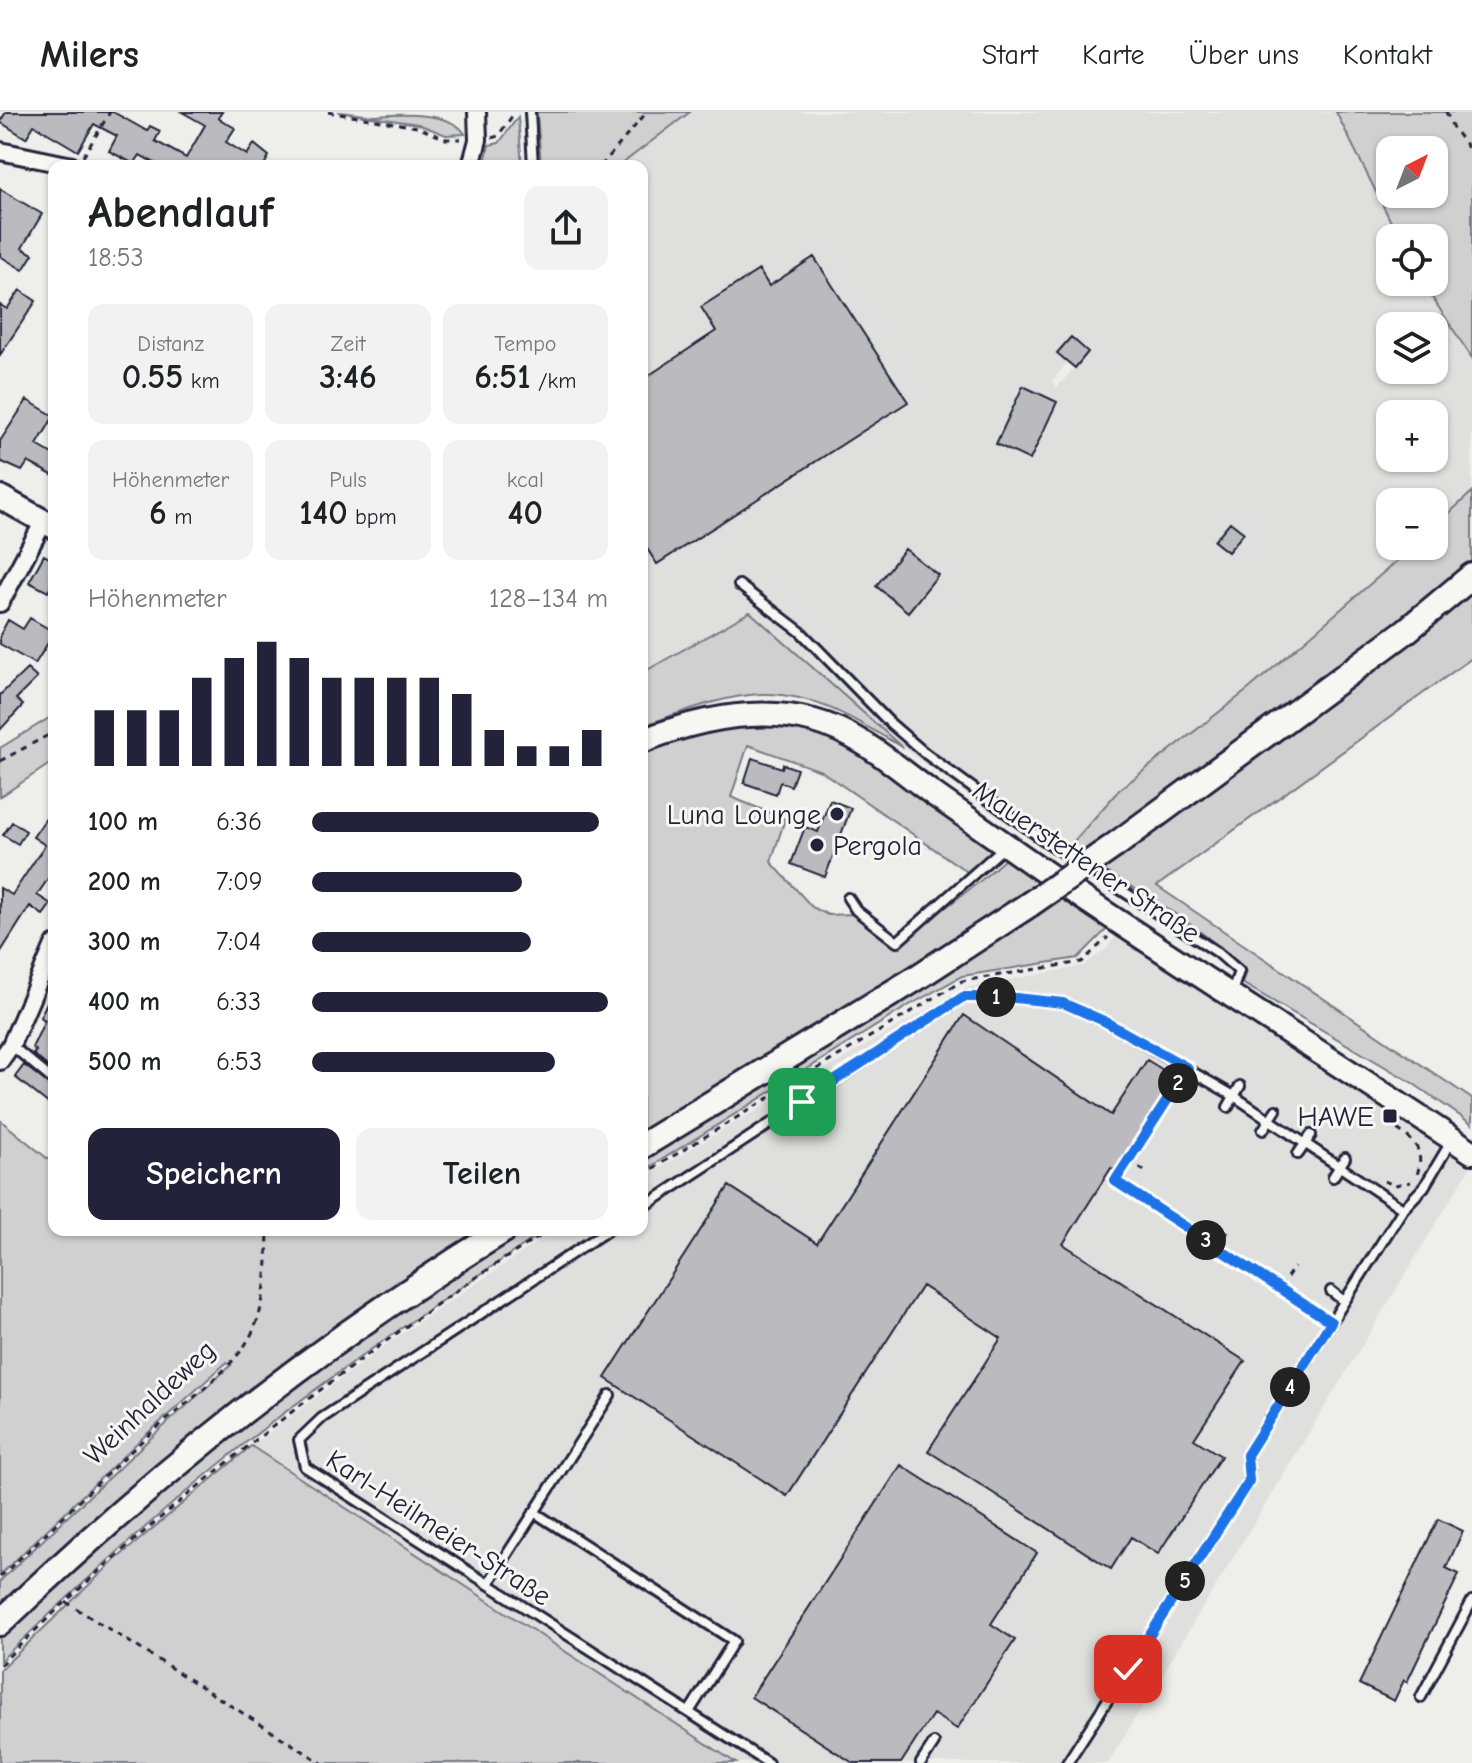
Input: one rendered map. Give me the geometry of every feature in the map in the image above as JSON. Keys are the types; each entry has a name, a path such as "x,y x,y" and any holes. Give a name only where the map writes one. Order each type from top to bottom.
{"main road":[{"path":"0,497 48,523"},
{"path":"648,1142 915,979 1030,904 1114,846 1406,631 1472,576"},
{"name":"Mauerstettener Straße","path":"648,739 716,719 753,714 791,716 841,731 886,758 1007,845 1472,1152"},
{"path":"0,1623 126,1506 250,1404 423,1280 494,1236"}],"street":[{"path":"473,160 478,140 477,112"},
{"path":"0,151 48,161"},
{"path":"0,603 48,526"},
{"path":"0,1061 11,1045 48,959"}],"lane":[{"path":"530,112 533,160"},
{"path":"739,585 801,632 890,723 926,754 1041,838 1217,952 1239,971 1231,994"},
{"path":"848,898 856,910 897,942 1007,845"},
{"path":"648,1204 963,997 1006,997 1063,1003 1104,1021 1234,1096 1403,1209"},
{"path":"11,1045 48,1076"},
{"path":"1228,1107 1240,1086"},
{"path":"1263,1130 1276,1110"},
{"path":"1298,1154 1311,1135"},
{"path":"1067,1763 1249,1481 1247,1455 1403,1209 1424,1187 1453,1139"},
{"path":"1333,1177 1345,1158"},
{"path":"1368,1200 1374,1190"},
{"name":"Karl-Heilmeier-Straße","path":"599,1236 322,1418 299,1440 305,1467 768,1763"},
{"path":"1331,1291 1344,1301"},
{"path":"488,1584 610,1395"},
{"path":"534,1512 734,1641 689,1712"},
{"path":"1421,1697 1472,1601"},
{"path":"921,1763 934,1743"}],"path":[{"path":"79,160 110,112"},
{"path":"328,112 417,127 446,139 478,140 498,136 515,112"},
{"path":"606,160 647,112"},
{"path":"1446,112 1453,128 1472,153"},
{"path":"0,761 48,735"},
{"path":"1188,1068 1115,1181 1331,1322"},
{"path":"1374,1190 1381,1180 1395,1185 1410,1183 1417,1177 1421,1162 1419,1149 1408,1136 1390,1124 1397,1103"},
{"path":"1128,1160 1149,1174"},
{"path":"1217,1248 1231,1227"},
{"name":"Weinhaldeweg","path":"0,1577 139,1443 230,1363 246,1343 255,1326 265,1282 268,1236"},
{"path":"0,1665 180,1500 250,1443 388,1339 542,1236"},
{"path":"1279,1289 1294,1267"},
{"path":"66,1602 322,1763"}],"shaded area":[{"path":"338,112 438,118 458,127 465,134 446,135 418,124"},
{"path":"537,112 690,112 627,160 541,160"},
{"path":"690,112 1336,112 1376,192 1376,208 1384,208 1392,224 1376,224 1376,296 1431,296 1442,312 1376,312 1376,384 1448,384 1448,322 1472,358 1472,492 1448,514 1448,488 1376,488 1376,560 1398,560 1250,688 1119,790 1057,859 903,748 750,612 648,670 648,550 658,564 908,401 814,257 769,286 758,270 701,307 716,331 648,376 648,160 627,160","holes":["1071,337 1088,353 1057,387 1052,381 1068,362 1057,353","1023,386 1057,403 1030,460 996,443","1231,522 1244,533 1227,552 1215,541","905,550 937,575 908,612 876,586"]},
{"path":"1336,112 1472,112 1472,358 1448,322 1448,312 1442,312 1431,296 1448,296 1448,224 1392,224 1384,208 1448,208 1448,136 1376,136 1376,192"},
{"path":"518,117 522,160 485,160 489,145 499,143"},
{"path":"1472,492 1472,563 1399,625 1472,587 1472,658 1157,886 1472,1099 1472,1124 1411,1082 1242,983 1246,971 1205,936 1161,905 1067,849 1119,790 1250,688 1398,560 1448,560 1448,514"},
{"path":"750,612 903,748 835,710 780,695 730,698 648,724 648,670"},
{"path":"48,719 48,765 0,797 0,748"},
{"path":"792,722 839,738 995,849 969,873 821,771 748,745 731,797 785,819 771,862 812,907 828,915 853,914 895,946 1005,859 1108,928 1078,958 962,976 908,1006 648,1168 648,1149 1038,911 1018,895 942,949 648,1128 648,747 715,724"},
{"path":"1117,934 1470,1168 1108,1763 736,1763 251,1446 391,1341 546,1236 648,1236 648,1174 919,1014 966,988 1083,966 1107,948"},
{"path":"0,1120 48,1159 48,1236 475,1236 0,1612 0,1581 231,1365 227,1362 138,1442 0,1575"},
{"path":"508,1236 537,1236 355,1361 244,1444 120,1550 0,1661 0,1634 180,1467 424,1290"},
{"path":"251,1446 736,1763 0,1763 0,1670 114,1561"}],"building":[{"path":"6,112 113,112 147,131 150,126 160,131 155,141 186,158 205,125 182,112 222,112 218,118 235,128 226,142 247,155 254,144 269,156 267,160 149,160 140,155 137,160 126,160 109,151 117,136 94,124 78,151 34,125 26,138 0,122"},
{"path":"0,189 42,214 22,248 33,254 23,270 0,256"},
{"path":"814,257 908,402 657,564 648,550 648,376 716,331 701,307 759,270 769,286"},
{"path":"20,290 36,301 0,355 0,305 7,309"},
{"path":"1071,337 1088,352 1075,368 1057,353"},
{"path":"1023,386 1057,402 1030,460 996,444"},
{"path":"27,400 48,412 48,426 37,445 48,451 48,473 28,462 22,471 0,461 0,441"},
{"path":"1230,522 1244,533 1228,552 1214,541"},
{"path":"905,549 938,575 908,612 876,586"},
{"path":"44,555 48,557 48,592 29,582"},
{"path":"30,618 48,628 48,643 35,664 0,644 0,635 8,620 23,629"},
{"path":"27,669 37,678 16,699 23,705 0,730 0,695"},
{"path":"752,758 782,768 783,764 797,769 791,786 780,782 776,794 744,783"},
{"name":"Pergola","path":"830,800 851,808 825,877 791,864 805,827 818,832"},
{"path":"48,816 48,879 37,895 48,902 48,908 43,915 30,906 0,953 0,888 12,895 45,845 33,837"},
{"path":"12,822 26,831 18,844 3,835"},
{"path":"48,1000 48,1067 33,1054 36,1051 32,1048 45,1020 40,1017"},
{"path":"964,1015 1111,1115 1147,1060 1176,1078 1115,1170 1111,1168 1063,1244 1245,1361 1194,1439 1221,1456 1158,1554 1131,1537 1111,1569 928,1451 1001,1338 922,1286 787,1496 605,1378 729,1186 817,1243"},
{"path":"24,1065 48,1083 48,1103 15,1077"},
{"path":"901,1465 1037,1553 991,1624 1015,1640 957,1729 933,1714 901,1763 853,1763 751,1697"},
{"path":"1438,1519 1463,1531 1446,1568 1459,1574 1407,1682 1404,1680 1394,1701 1359,1684"}],"place":[{"name":"Luna Lounge","path":"837,814"},
{"name":"Pergola","path":"817,845"},
{"name":"HAWE","path":"1390,1116"}],"route":[{"path":"802,1102 963,997 1006,997 1063,1003 1104,1021 1188,1068 1115,1181 1331,1322 1247,1455 1249,1481 1128,1669"}]}
